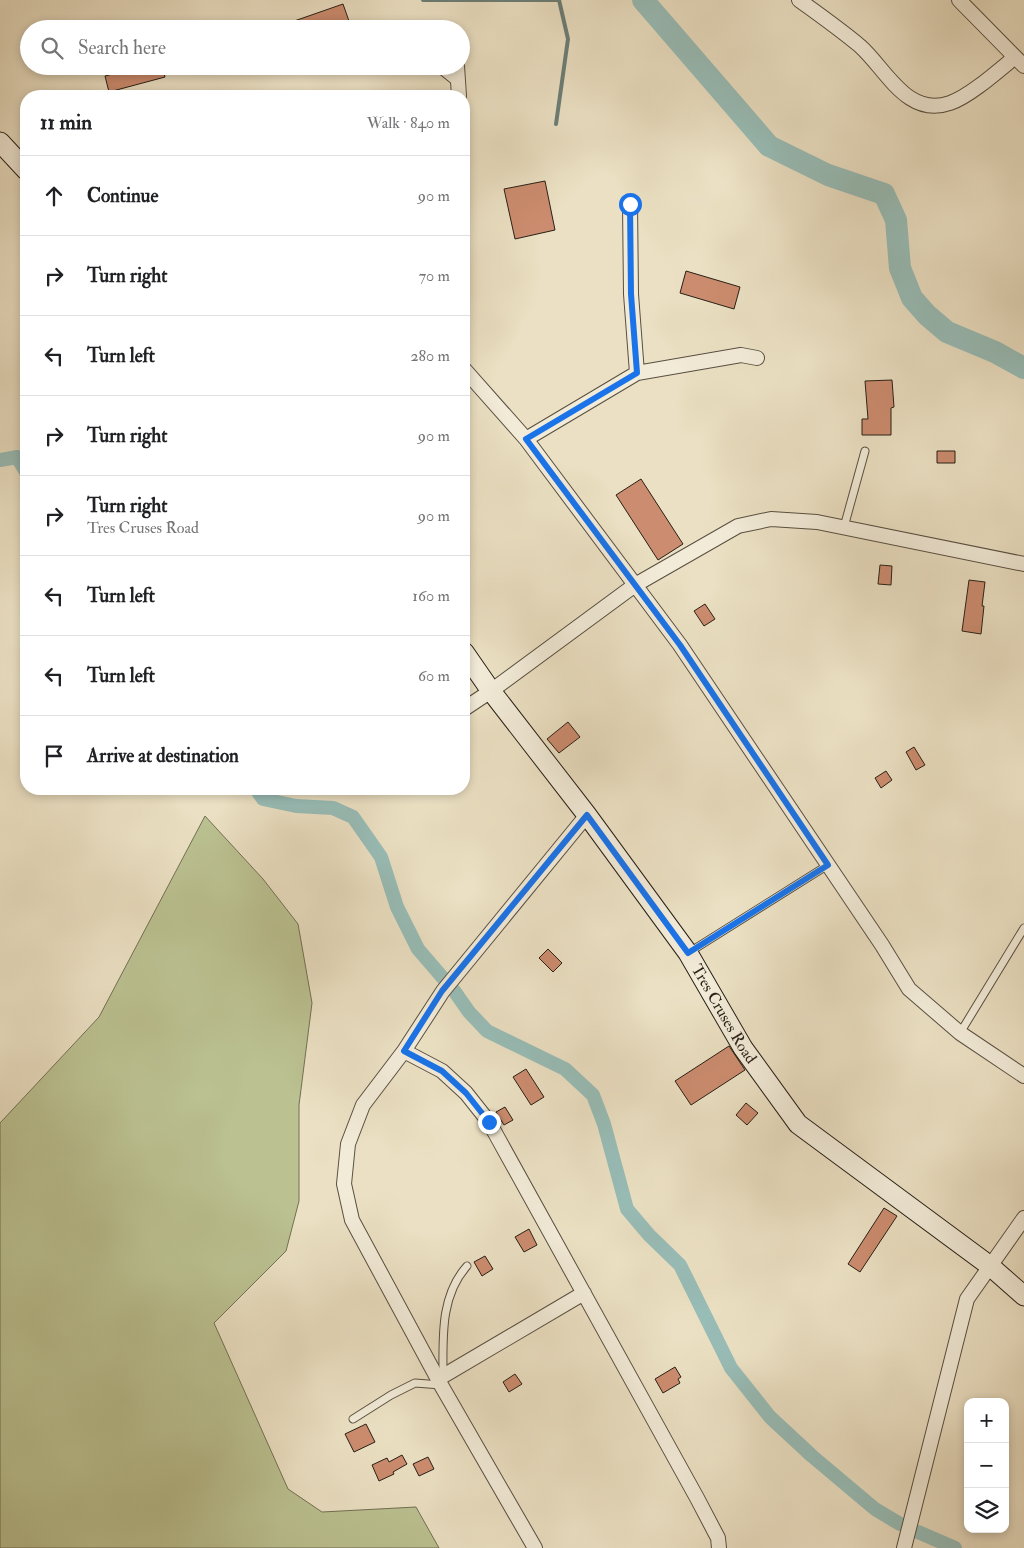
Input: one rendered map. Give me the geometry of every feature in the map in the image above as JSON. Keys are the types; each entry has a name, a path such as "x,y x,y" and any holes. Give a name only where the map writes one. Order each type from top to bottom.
{"main road":[{"path":"0,142 20,164"},
{"name":"Tres Cruses Road","path":"470,661 491,691 587,815 688,953 743,1048 798,1124 990,1266 1024,1296"}],"street":[{"path":"799,0 861,47 900,91 918,103 936,106 950,103 962,97 1020,62 959,0"},
{"path":"458,75 459,90"},
{"path":"630,204 631,294 637,373"},
{"path":"526,439 637,373 742,355 757,358"},
{"path":"470,376 526,439 680,645 882,945 909,989 960,1033 1024,1076"},
{"path":"470,705 635,585 738,526 771,519 818,522 1024,564"},
{"path":"535,1548 352,1220 344,1184 348,1144 363,1105 404,1051 442,991 587,815"},
{"path":"404,1051 442,1071 466,1093 489,1122 697,1498 718,1538 719,1548"},
{"path":"904,1548 967,1299 1024,1218"},
{"path":"440,1380 584,1293"}],"lane":[{"path":"444,75 458,90"},
{"path":"844,527 865,451"},
{"path":"688,953 828,865"},
{"path":"960,1033 1024,928"},
{"path":"353,1419 391,1395 415,1383 440,1380 445,1314 450,1294 458,1276 467,1266"}],"green space":[{"path":"205,816 263,879 298,924 312,1003 299,1105 299,1201 286,1251 214,1323 288,1489 322,1512 416,1507 439,1548 0,1548 0,1123 99,1017"}],"water":[{"path":"638,0 643,0 769,146 669,39"}],"building":[{"path":"343,4 349,20 297,20"},
{"path":"164,75 165,77 116,90 108,90 105,76"},
{"path":"545,181 555,230 515,239 504,189"},
{"path":"686,271 740,287 734,309 680,293"},
{"path":"892,380 894,407 891,408 891,435 862,435 862,419 868,419 865,381"},
{"path":"937,451 955,451 955,463 937,463"},
{"path":"641,479 683,544 658,560 616,495"},
{"path":"880,565 892,566 891,585 878,584"},
{"path":"969,580 985,582 981,634 962,631"},
{"path":"705,604 715,619 704,626 694,611"},
{"path":"568,722 580,737 559,753 547,739"},
{"path":"914,747 925,765 916,770 906,752"},
{"path":"886,771 892,780 881,788 875,778"},
{"path":"548,949 562,963 553,972 539,958"},
{"path":"729,1046 745,1070 691,1105 675,1081"},
{"path":"526,1069 544,1097 531,1105 513,1077"},
{"path":"746,1103 758,1113 747,1125 736,1115"},
{"path":"505,1107 513,1120 504,1125 496,1112"},
{"path":"884,1208 897,1216 860,1272 848,1264"},
{"path":"529,1229 537,1245 524,1252 515,1237"},
{"path":"485,1256 493,1269 482,1276 474,1262"},
{"path":"675,1367 681,1377 678,1379 680,1383 663,1393 655,1379"},
{"path":"515,1374 522,1384 509,1392 503,1382"},
{"path":"366,1424 375,1442 354,1452 345,1434"},
{"path":"402,1455 407,1464 393,1472 394,1474 379,1481 372,1465 387,1458 389,1462"},
{"path":"428,1457 434,1469 419,1476 413,1464"}],"waterway":[{"path":"423,0 559,0 568,39 556,124"},
{"path":"643,0 769,146 828,175 884,194 896,220 900,268 912,298 927,315 947,332 995,352 1024,368"},
{"path":"0,460 17,457 20,462"},
{"path":"260,795 263,799 296,806 333,808 353,817 381,857 397,907 418,949 455,992 469,1012 487,1031 565,1069 593,1095 604,1124 627,1209 649,1235 680,1265 731,1368 770,1417 812,1456 875,1509 900,1524"},
{"path":"918,1532 955,1548"}],"route":[{"path":"489,1122 466,1093 442,1071 404,1051 442,991 587,815 688,953 828,865 680,645 526,439 637,373 631,294 630,204"}]}
